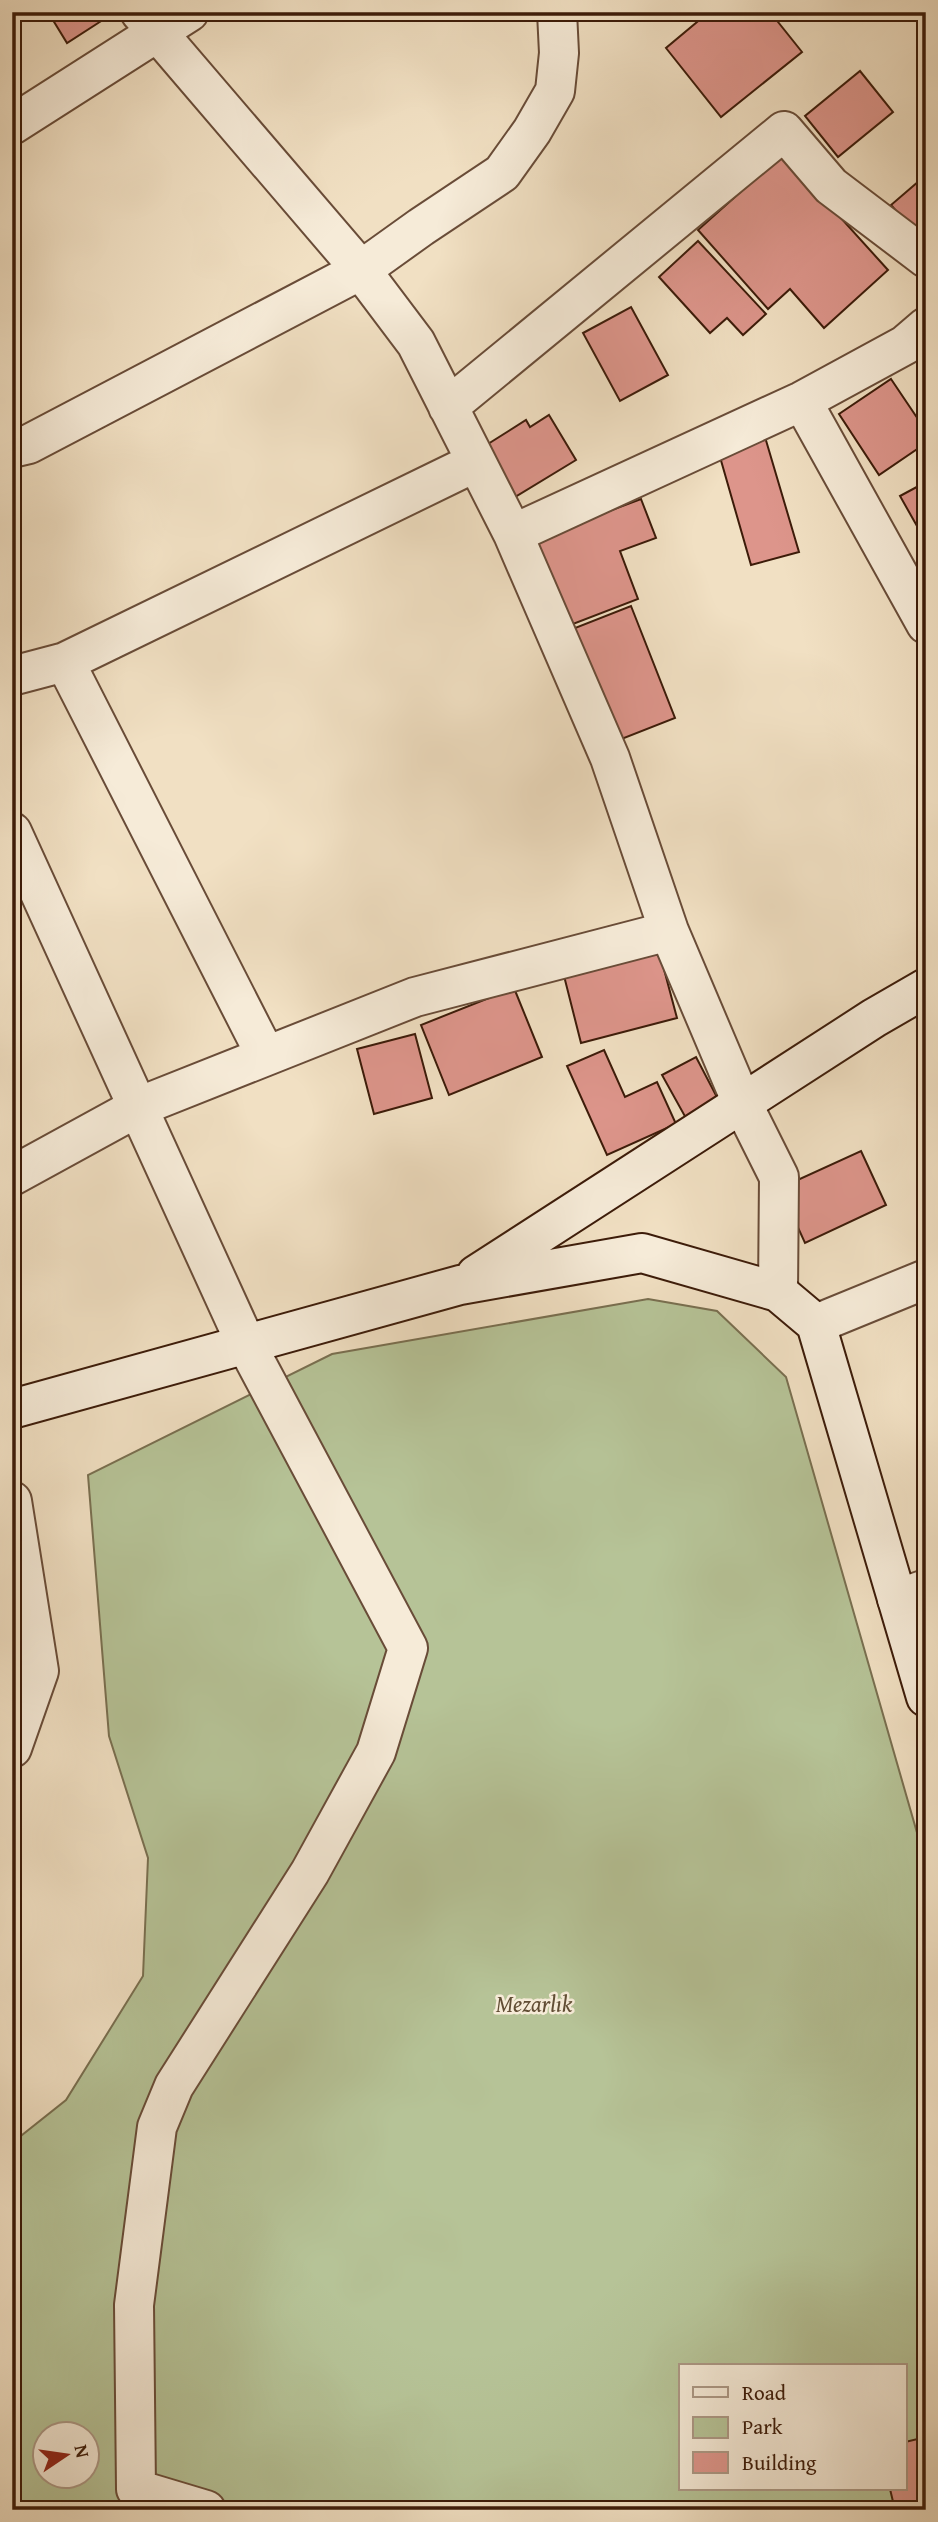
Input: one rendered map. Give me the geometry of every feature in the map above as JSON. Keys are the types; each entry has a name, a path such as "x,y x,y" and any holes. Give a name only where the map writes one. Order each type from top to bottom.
{"street":[{"path":"12,125 148,23 189,12"},
{"path":"12,448 29,444 361,270 502,173 533,131 555,91 559,52 557,12"},
{"path":"148,23 361,270 416,343 513,534 610,758 669,931 742,1103 779,1177 778,1292"},
{"path":"448,407 784,131 831,186 926,258"},
{"path":"513,534 802,401 905,345 926,327"},
{"path":"802,401 926,624"},
{"path":"12,676 65,662 476,463"},
{"path":"65,662 266,1056"},
{"path":"12,832 246,1344 408,1648 376,1752 310,1872 174,2086 158,2127 134,2305 136,2489 206,2510"},
{"path":"12,1176 138,1107 415,997 669,931"},
{"path":"460,1286 874,1018 926,988"},
{"path":"12,1409 460,1286 642,1253 778,1292 816,1324 911,1594 926,1697"},
{"path":"816,1324 926,1279"},
{"path":"12,1501 39,1671 12,1748"}],"green space":[{"name":"Mezarlık","path":"648,1299 717,1311 786,1377 926,1864 926,2510 12,2510 12,2143 66,2100 143,1976 148,1858 109,1736 88,1475 332,1354"}],"building":[{"path":"48,12 107,12 109,16 67,43"},
{"path":"709,12 770,12 802,52 721,117 666,48"},
{"path":"860,71 893,112 838,157 805,116"},
{"path":"783,154 888,270 824,328 790,289 768,309 698,230"},
{"path":"926,175 926,246 891,205"},
{"path":"698,241 766,314 743,335 727,318 710,333 659,277"},
{"path":"631,307 668,375 620,401 583,333"},
{"path":"891,379 926,431 926,443 879,475 839,414"},
{"path":"549,415 576,460 510,500 480,449 526,420 530,427"},
{"path":"765,437 799,552 751,565 718,450"},
{"path":"926,482 926,542 900,496"},
{"path":"641,499 656,538 620,551 638,599 560,629 527,542"},
{"path":"631,606 675,718 619,740 575,628"},
{"path":"657,943 677,1018 581,1043 562,968"},
{"path":"514,988 542,1057 449,1095 421,1025"},
{"path":"415,1034 432,1098 374,1114 357,1049"},
{"path":"604,1050 625,1097 657,1082 676,1124 607,1155 567,1066"},
{"path":"696,1057 720,1103 687,1120 662,1075"},
{"path":"861,1151 886,1205 805,1243 780,1188"},
{"path":"926,2437 926,2510 895,2510 890,2490 906,2490 906,2442"}]}
